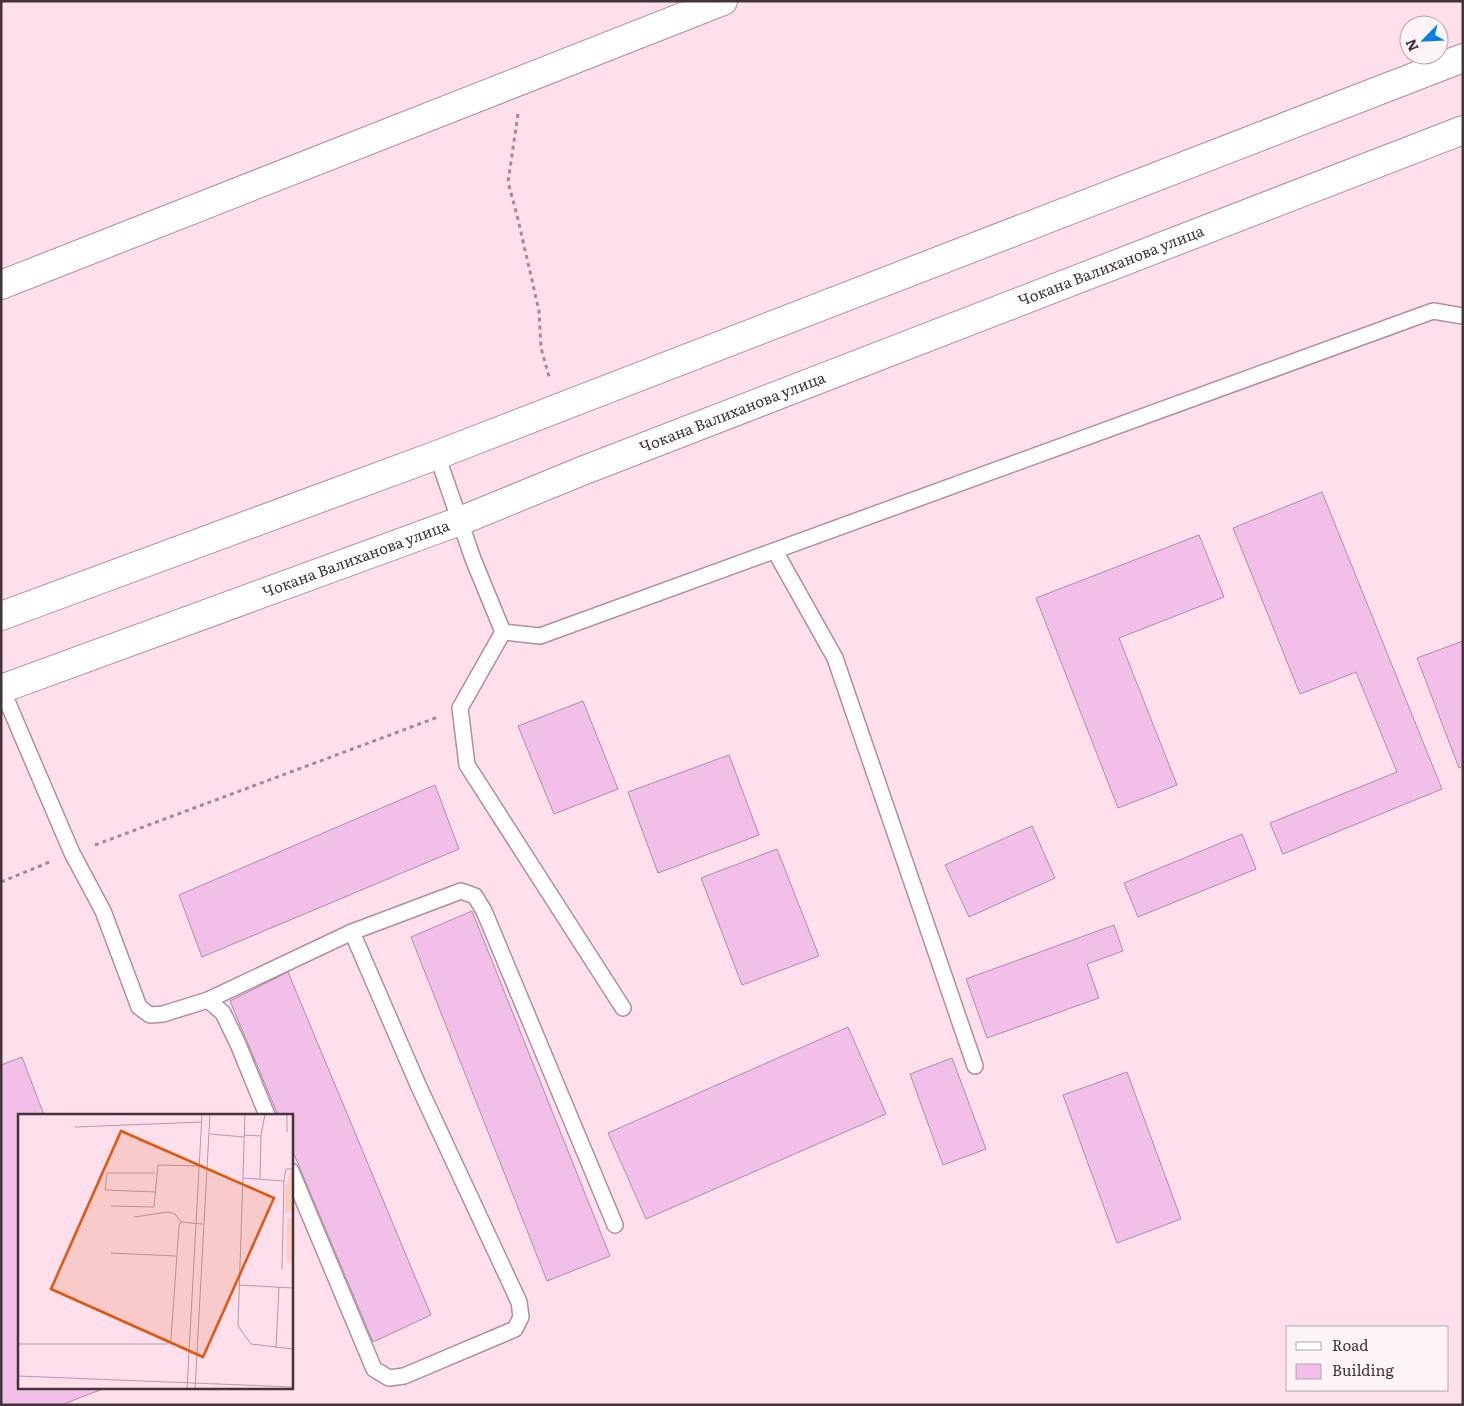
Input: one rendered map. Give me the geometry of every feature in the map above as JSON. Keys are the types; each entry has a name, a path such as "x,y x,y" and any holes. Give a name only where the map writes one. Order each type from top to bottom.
{"main road":[{"path":"1,285 723,1"},
{"path":"1,616 437,455 1463,58"},
{"name":"Чокана Валиханова улица","path":"1,688 460,521 582,471 1463,130"}],"lane":[{"path":"503,632 540,636 1433,311 1463,316"},
{"path":"437,455 473,559 503,632"},
{"path":"775,551 835,658 975,1066"},
{"path":"503,632 460,708 467,764 623,1008"},
{"path":"1,688 72,853 103,911 139,1007 150,1015 163,1014 208,1000 352,932 461,891 475,896 484,911 615,1225"},
{"path":"292,1173 374,1369 389,1378 404,1376 515,1329 521,1317 519,1302 419,1087 352,932"},
{"path":"208,1000 222,1013 238,1044 268,1114"}],"path":[{"path":"528,78 518,111 508,182 539,311 540,348 558,408"},
{"path":"1,882 72,853 460,708"}],"building":[{"path":"1322,492 1442,789 1283,854 1270,823 1397,772 1356,672 1300,694 1233,528"},
{"path":"1199,535 1224,597 1119,638 1177,785 1118,808 1036,598"},
{"path":"1463,641 1463,766 1459,768 1417,658"},
{"path":"583,701 618,789 554,814 518,726"},
{"path":"729,755 759,835 658,873 628,792"},
{"path":"435,785 459,849 202,957 179,895"},
{"path":"1032,826 1055,878 969,917 945,865"},
{"path":"1242,834 1256,869 1138,917 1124,883"},
{"path":"777,849 819,956 742,985 701,878"},
{"path":"472,911 610,1256 547,1281 411,937"},
{"path":"1114,925 1123,951 1087,964 1099,998 987,1038 966,979"},
{"path":"288,972 431,1315 373,1342 292,1149 292,1114 278,1114 230,1001"},
{"path":"848,1027 886,1114 646,1219 608,1133"},
{"path":"22,1057 44,1114 18,1114 18,1388 105,1388 61,1405 1,1405 1,1065"},
{"path":"952,1058 986,1149 943,1165 910,1074"},
{"path":"1127,1072 1181,1219 1117,1243 1063,1095"}]}
